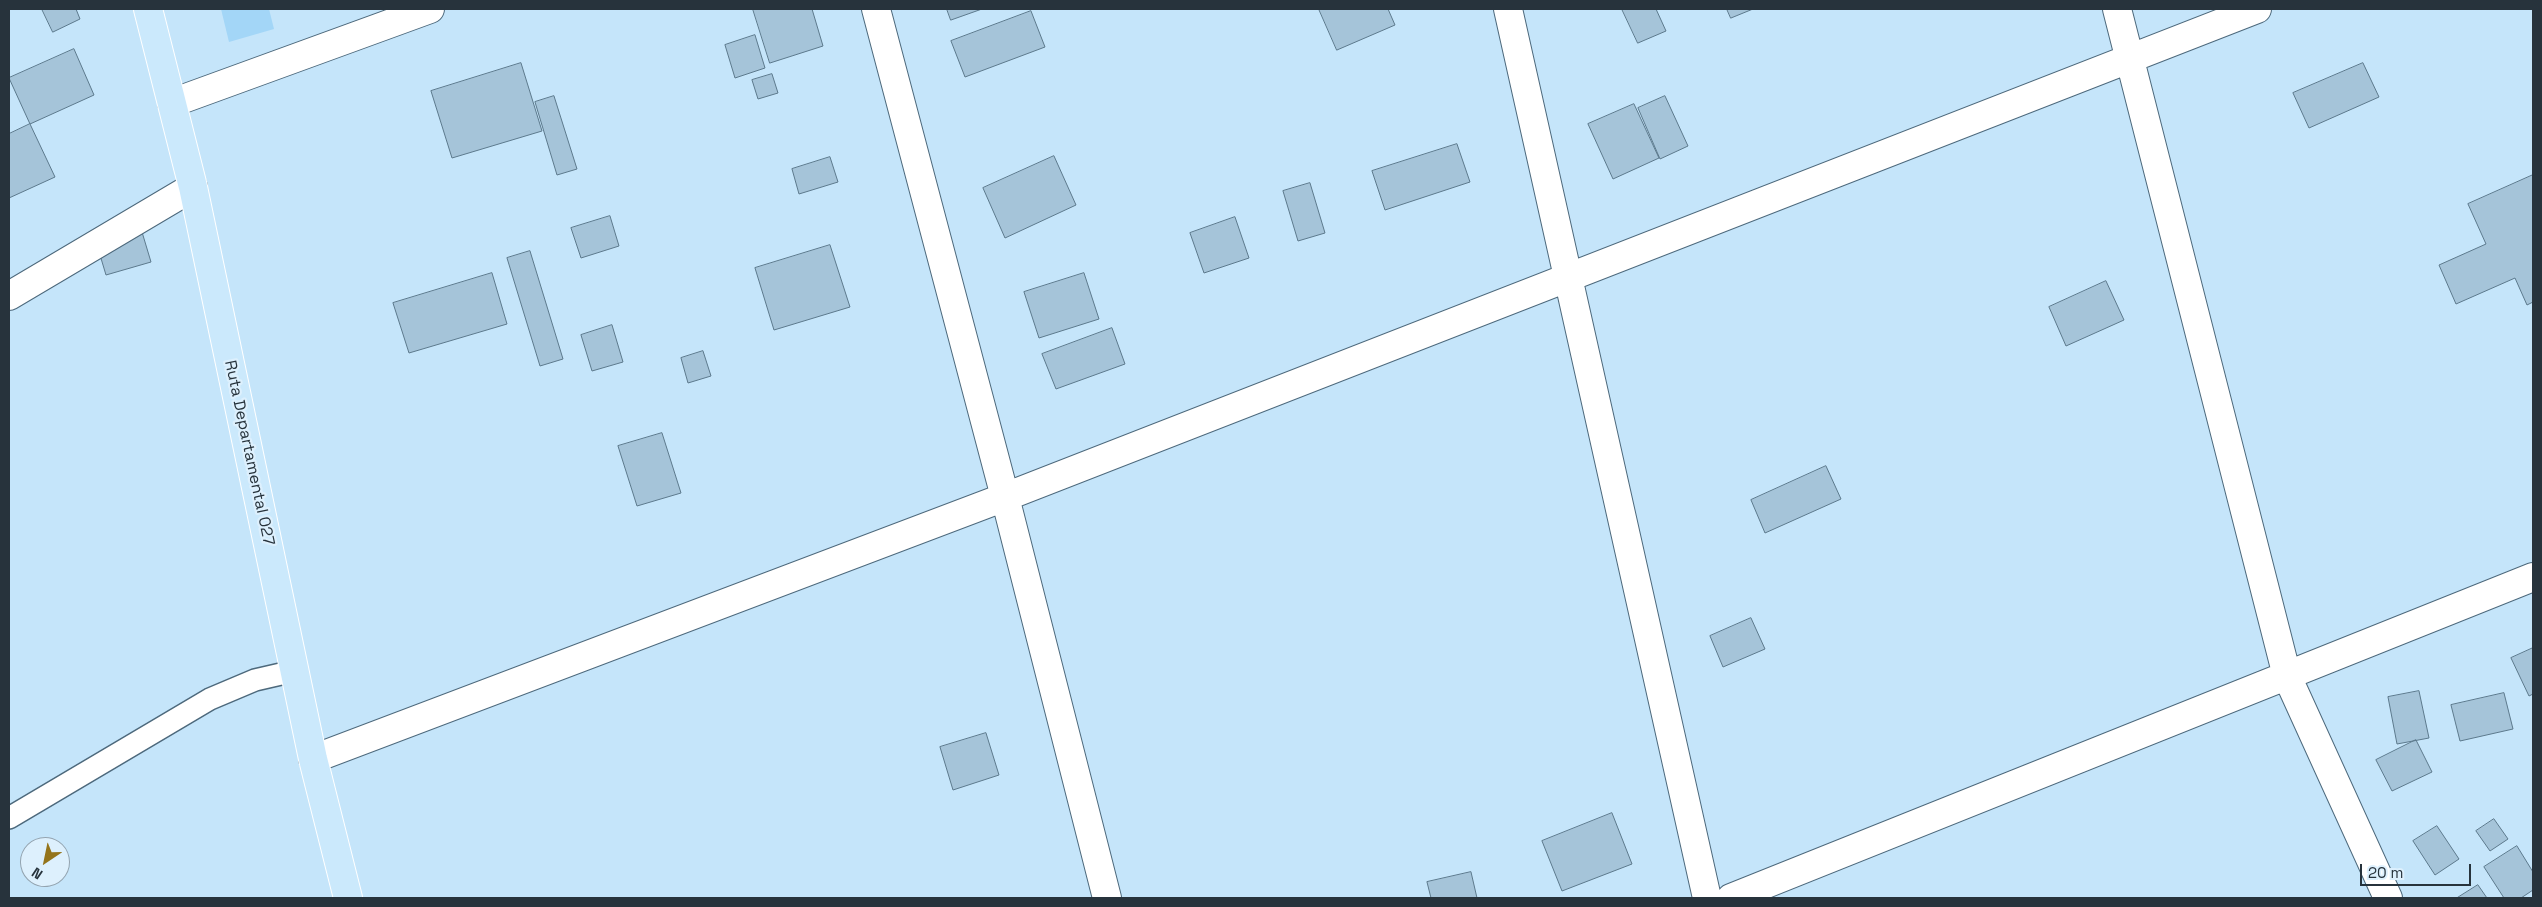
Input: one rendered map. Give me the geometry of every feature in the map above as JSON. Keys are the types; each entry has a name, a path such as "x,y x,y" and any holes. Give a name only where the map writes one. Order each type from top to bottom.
{"main road":[{"name":"Ruta Departamental 027","path":"148,9 193,187 294,671 313,758 348,898"}],"street":[{"path":"172,103 430,9"},
{"path":"876,9 1005,497 1107,898"},
{"path":"1508,9 1707,898"},
{"path":"2117,9 2287,676 2388,898"},
{"path":"313,758 1005,497 2257,9"},
{"path":"9,296 193,187"},
{"path":"1731,898 2533,577"}],"lane":[{"path":"9,818 210,699 255,680 294,671"}],"shaded area":[{"path":"221,9 269,9 274,29 229,42"}],"building":[{"path":"42,9 76,9 80,19 53,32"},
{"path":"753,9 812,9 823,46 770,63"},
{"path":"947,9 982,9 951,20"},
{"path":"1319,9 1388,9 1395,25 1337,50"},
{"path":"1622,9 1656,9 1666,31 1638,43"},
{"path":"1727,9 1753,9 1731,18"},
{"path":"1031,11 1045,47 965,77 951,41"},
{"path":"755,35 765,68 735,78 725,45"},
{"path":"74,49 94,95 30,124 9,78"},
{"path":"521,63 542,131 452,158 431,91"},
{"path":"2363,63 2379,97 2309,128 2293,93"},
{"path":"772,74 778,93 758,99 752,80"},
{"path":"554,96 577,169 557,175 535,102"},
{"path":"1665,96 1688,146 1660,159 1638,108"},
{"path":"1634,104 1659,158 1613,179 1588,124"},
{"path":"30,124 55,177 9,198 9,134"},
{"path":"1457,144 1470,182 1385,210 1372,171"},
{"path":"1054,156 1076,205 1005,238 983,188"},
{"path":"830,157 838,182 799,194 792,169"},
{"path":"2533,175 2533,302 2527,305 2515,278 2456,304 2439,265 2486,244 2468,204"},
{"path":"1310,183 1325,233 1298,241 1283,191"},
{"path":"610,216 619,246 581,258 571,228"},
{"path":"1235,217 1249,258 1204,273 1190,233"},
{"path":"142,232 151,262 106,275 97,245"},
{"path":"830,245 850,307 774,330 755,268"},
{"path":"530,251 563,359 540,366 507,258"},
{"path":"492,273 507,324 409,353 393,303"},
{"path":"1084,273 1099,319 1039,338 1024,292"},
{"path":"2106,281 2124,320 2066,346 2049,307"},
{"path":"612,325 623,362 592,371 581,335"},
{"path":"1112,328 1125,364 1056,389 1042,354"},
{"path":"703,351 711,376 688,383 681,358"},
{"path":"662,433 681,493 637,506 618,446"},
{"path":"1826,466 1841,499 1765,533 1751,500"},
{"path":"1751,618 1765,649 1723,667 1710,636"},
{"path":"2533,648 2533,694 2529,696 2511,658"},
{"path":"2419,691 2429,738 2397,744 2388,697"},
{"path":"2504,693 2513,729 2460,741 2451,705"},
{"path":"986,733 999,775 953,790 940,747"},
{"path":"2416,740 2432,772 2392,791 2376,760"},
{"path":"1612,813 1632,864 1562,891 1542,841"},
{"path":"2494,819 2508,839 2490,851 2476,831"},
{"path":"2437,826 2459,859 2435,875 2413,841"},
{"path":"2517,846 2533,872 2533,890 2521,898 2504,898 2484,867"},
{"path":"1471,872 1477,898 1431,898 1427,882"},
{"path":"2478,885 2487,898 2457,898"}]}
